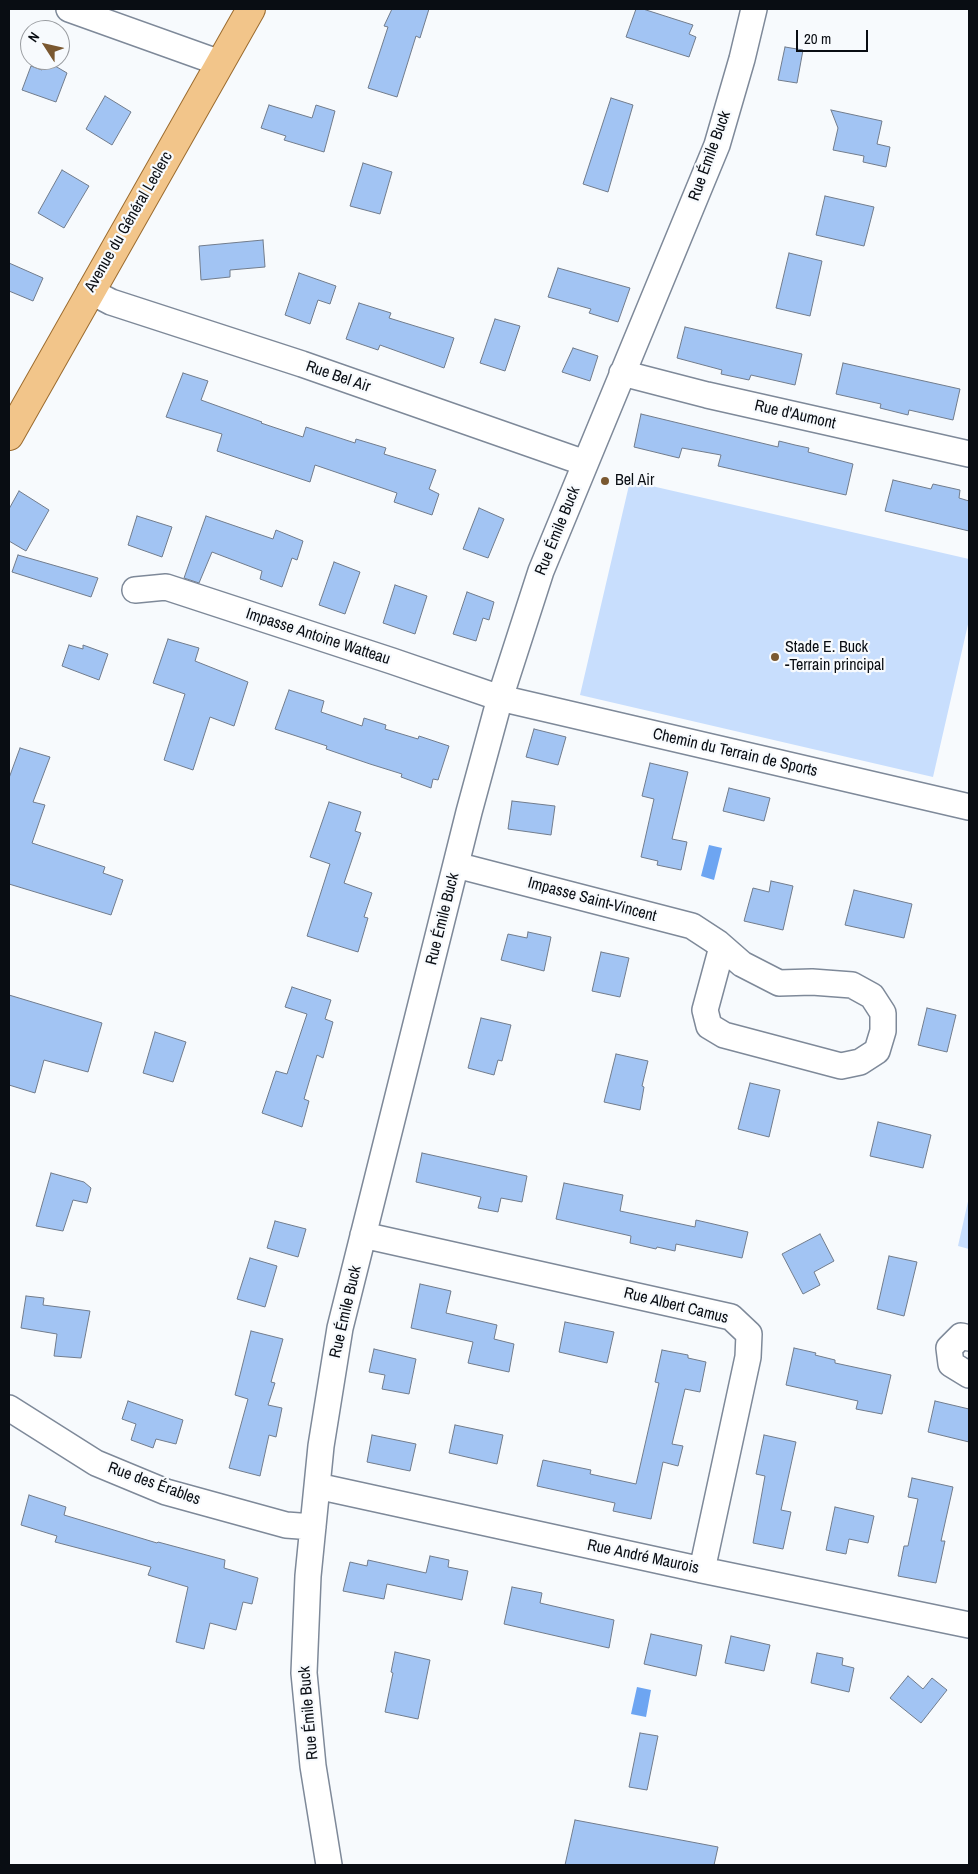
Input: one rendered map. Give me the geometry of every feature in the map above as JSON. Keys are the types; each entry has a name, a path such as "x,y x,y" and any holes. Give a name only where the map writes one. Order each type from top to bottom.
{"main road":[{"name":"Avenue du Général Leclerc","path":"9,436 251,9"}],"street":[{"path":"69,9 220,63"},
{"name":"Rue Émile Buck","path":"329,1865 313,1766 304,1673 308,1576 321,1446 340,1328 469,812 500,698 541,571 717,144 742,60 754,9"},
{"name":"Rue Bel Air","path":"90,291 118,305 302,364 585,463"},
{"name":"Rue d'Aumont","path":"622,373 707,395 969,454"},
{"name":"Impasse Antoine Watteau","path":"135,590 166,587 392,660 500,698"},
{"name":"Chemin du Terrain de Sports","path":"500,698 969,808"},
{"name":"Impasse Saint-Vincent","path":"456,865 692,926 722,947 742,964 779,984 812,982 852,985 872,996 883,1013 883,1030 877,1051 860,1062 841,1066 724,1035 709,1026 705,1010 722,947"},
{"name":"Rue Albert Camus","path":"364,1235 732,1317 749,1334 748,1357 702,1570"},
{"path":"969,1338 962,1336 949,1348 951,1364 969,1375"},
{"name":"Rue des Érables","path":"9,1408 96,1463 166,1492 286,1525 313,1527"},
{"name":"Rue André Maurois","path":"317,1486 702,1570 969,1625"}],"shaded area":[{"name":"Stade E. Buck -Terrain principal","path":"630,481 969,559 969,620 933,777 580,695"},
{"path":"969,1197 969,1249 958,1246"}],"water":[{"path":"709,845 722,848 714,880 701,876"},
{"path":"637,1687 651,1690 646,1717 631,1714"}],"building":[{"path":"392,9 429,9 420,38 416,36 397,97 368,88 388,27 384,26"},
{"path":"636,9 643,9 693,25 689,34 696,37 689,57 626,37"},
{"path":"785,47 803,50 797,83 778,80"},
{"path":"30,70 62,70 67,73 56,102 22,90"},
{"path":"105,96 131,112 112,145 86,129"},
{"path":"611,98 633,105 608,192 583,184"},
{"path":"269,105 312,118 316,105 335,111 324,152 284,140 286,136 261,128"},
{"path":"831,110 882,121 877,144 890,147 886,167 863,162 864,156 833,150 838,128"},
{"path":"363,163 392,172 380,214 350,206"},
{"path":"62,170 89,186 64,228 38,213"},
{"path":"825,196 874,207 864,246 816,235"},
{"path":"263,240 265,267 230,270 230,277 201,280 199,246"},
{"path":"789,253 822,261 810,316 776,308"},
{"path":"9,263 43,278 33,301 9,291"},
{"path":"558,268 630,288 618,322 589,313 591,309 548,297"},
{"path":"299,273 336,286 330,304 318,300 310,324 285,315"},
{"path":"359,303 391,313 389,318 454,338 444,368 380,345 378,350 346,339"},
{"path":"495,319 520,326 505,371 480,363"},
{"path":"685,327 802,354 795,385 751,375 749,380 721,374 722,370 677,358"},
{"path":"573,348 598,356 590,381 562,372"},
{"path":"843,363 960,389 953,420 909,410 908,415 880,408 881,404 836,394"},
{"path":"183,373 208,381 201,400 303,437 306,427 355,443 356,439 386,448 384,454 436,470 429,489 439,494 432,515 394,502 397,493 315,465 310,482 217,451 222,434 166,417"},
{"path":"641,414 778,447 779,441 809,448 808,452 853,464 846,495 718,466 721,455 682,448 679,458 634,447"},
{"path":"893,480 931,489 933,484 960,490 959,498 969,501 969,531 885,511"},
{"path":"19,491 49,510 26,551 9,541 9,509"},
{"path":"479,508 504,519 488,558 463,549"},
{"path":"137,516 172,527 162,557 128,545"},
{"path":"206,516 273,539 276,530 303,541 297,560 292,558 282,587 260,579 262,571 212,552 199,583 184,578"},
{"path":"18,555 98,578 91,597 12,572"},
{"path":"334,562 360,572 345,614 319,605"},
{"path":"395,585 427,596 415,634 383,623"},
{"path":"467,592 494,602 489,620 483,618 476,641 453,634"},
{"path":"168,639 199,648 195,661 248,682 234,726 210,717 193,770 164,760 185,694 153,683"},
{"path":"69,645 83,649 83,645 108,654 99,680 62,666"},
{"path":"289,690 324,701 321,712 362,726 364,718 386,725 385,729 418,739 419,736 449,746 438,780 433,779 431,788 401,777 402,774 326,749 327,746 275,729"},
{"path":"534,729 566,737 558,765 526,757"},
{"path":"20,748 50,757 33,802 45,805 32,843 105,867 103,873 123,880 111,915 9,884 9,778"},
{"path":"650,763 688,772 672,839 687,842 681,870 657,865 658,861 641,857 654,799 642,796"},
{"path":"729,788 770,798 764,821 723,811"},
{"path":"512,801 555,806 551,835 508,829"},
{"path":"329,802 361,812 355,831 361,833 344,883 372,893 364,917 368,918 358,952 307,936 330,864 310,857"},
{"path":"771,881 793,886 783,930 744,921 753,888 769,892"},
{"path":"854,890 912,904 904,938 845,925"},
{"path":"528,932 551,937 544,971 501,960 508,934 527,938"},
{"path":"601,952 629,958 620,997 592,991"},
{"path":"292,987 331,1000 325,1019 333,1022 323,1058 317,1055 304,1099 309,1101 302,1127 262,1113 276,1071 287,1074 307,1014 285,1007"},
{"path":"9,995 102,1023 88,1072 44,1060 35,1093 9,1085"},
{"path":"927,1008 956,1015 947,1052 918,1045"},
{"path":"481,1018 511,1025 502,1061 498,1060 494,1075 468,1068"},
{"path":"155,1032 186,1042 173,1082 143,1073"},
{"path":"616,1054 648,1061 642,1086 644,1087 640,1110 604,1102"},
{"path":"750,1083 780,1090 769,1137 738,1129"},
{"path":"878,1122 931,1135 923,1168 870,1156"},
{"path":"422,1153 527,1176 522,1202 501,1198 498,1212 478,1208 481,1197 416,1182"},
{"path":"51,1173 84,1182 91,1188 87,1203 73,1200 63,1231 36,1226"},
{"path":"564,1183 623,1195 620,1211 695,1227 696,1220 748,1232 742,1258 676,1244 675,1251 657,1247 656,1249 630,1243 631,1236 556,1219"},
{"path":"275,1221 306,1229 298,1257 267,1248"},
{"path":"820,1234 834,1261 814,1272 820,1285 803,1294 782,1254"},
{"path":"889,1256 917,1262 904,1316 877,1309"},
{"path":"250,1258 277,1266 265,1307 237,1299"},
{"path":"420,1284 451,1291 446,1313 497,1325 494,1339 514,1344 509,1372 468,1363 473,1342 411,1328"},
{"path":"26,1296 44,1298 43,1305 90,1311 81,1358 54,1356 57,1334 21,1328"},
{"path":"565,1322 614,1332 607,1363 559,1352"},
{"path":"251,1331 283,1339 271,1382 275,1383 268,1405 282,1408 276,1437 269,1435 260,1476 229,1468 248,1399 235,1395"},
{"path":"794,1348 816,1353 815,1355 835,1360 835,1363 891,1375 882,1414 856,1409 858,1401 786,1385"},
{"path":"374,1349 416,1359 409,1394 382,1389 385,1375 369,1372"},
{"path":"662,1350 688,1355 688,1358 706,1362 700,1392 685,1389 672,1444 683,1446 678,1466 663,1462 651,1519 613,1511 615,1503 537,1486 543,1460 591,1470 590,1474 636,1484 659,1383 655,1382"},
{"path":"128,1401 183,1420 176,1444 156,1439 153,1448 131,1440 136,1424 122,1419"},
{"path":"935,1401 969,1409 969,1442 928,1432"},
{"path":"455,1425 503,1435 497,1464 449,1453"},
{"path":"372,1435 416,1444 410,1471 367,1462"},
{"path":"764,1435 796,1442 781,1510 791,1512 783,1549 753,1543 765,1476 756,1474"},
{"path":"912,1478 953,1487 941,1541 945,1541 936,1583 898,1576 904,1546 908,1546 918,1499 908,1497"},
{"path":"29,1495 66,1507 64,1515 157,1543 225,1560 224,1568 258,1578 252,1604 243,1602 236,1630 210,1623 204,1649 176,1642 188,1587 148,1575 151,1567 55,1542 57,1536 21,1525"},
{"path":"835,1507 874,1516 868,1543 849,1539 846,1554 826,1550"},
{"path":"430,1556 449,1560 448,1567 468,1571 462,1600 387,1584 384,1599 343,1591 350,1562 367,1566 368,1560 426,1573"},
{"path":"512,1587 542,1593 540,1603 614,1620 609,1648 504,1624"},
{"path":"651,1634 702,1645 696,1676 644,1664"},
{"path":"731,1636 770,1645 764,1671 725,1663"},
{"path":"395,1652 430,1660 418,1719 385,1712"},
{"path":"817,1653 843,1658 842,1665 854,1668 849,1692 811,1683"},
{"path":"908,1676 923,1689 932,1678 947,1690 921,1723 890,1698"},
{"path":"640,1733 658,1736 647,1790 629,1787"},
{"path":"575,1820 718,1847 714,1865 565,1865"}],"place":[{"name":"Bel Air","path":"605,481"},
{"name":"Stade E. Buck -Terrain principal","path":"775,657"}]}
